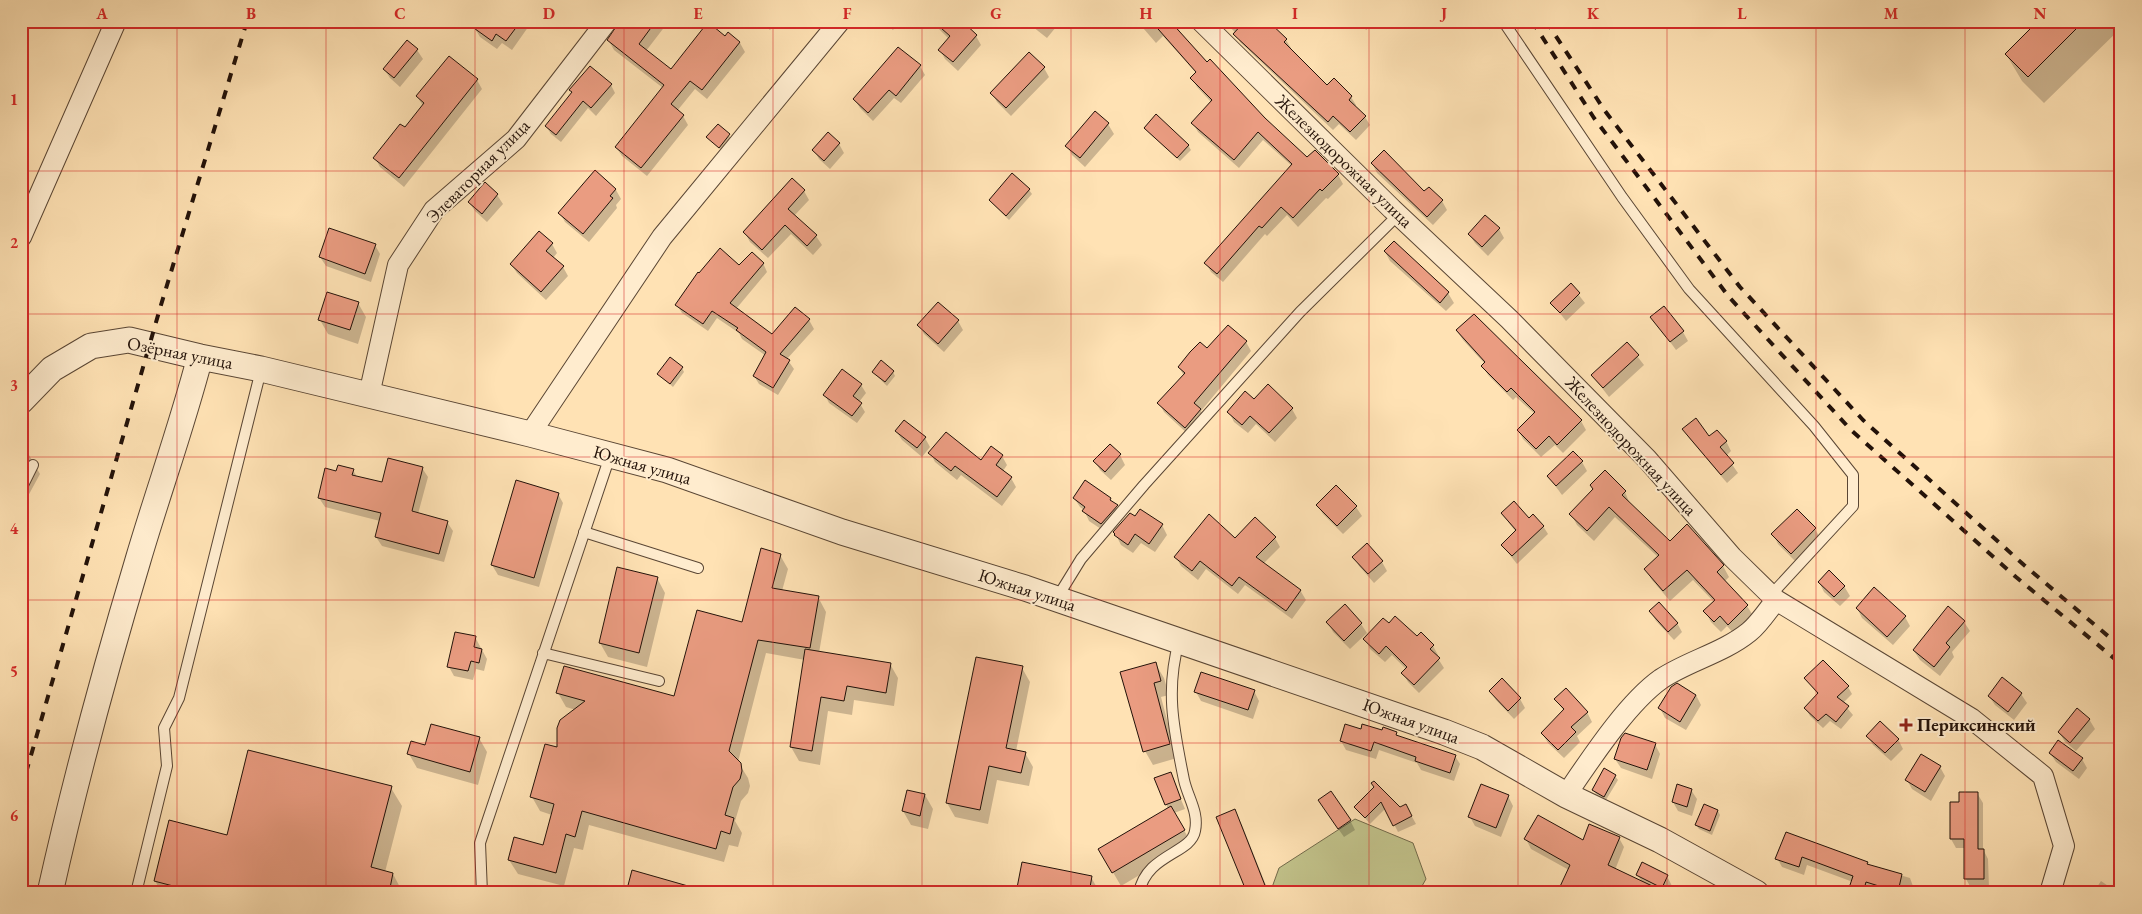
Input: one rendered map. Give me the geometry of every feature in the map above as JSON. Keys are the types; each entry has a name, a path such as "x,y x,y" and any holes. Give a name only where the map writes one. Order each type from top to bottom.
{"street":[{"path":"21,237 116,21"},
{"name":"Элеваторная улица","path":"369,395 398,264 434,210 516,139 607,21"},
{"path":"530,434 662,237 840,21"},
{"name":"Железнодорожная улица","path":"1201,21 1398,215 1509,319 1647,459 1732,557 1774,598 1972,719 2043,776 2064,846 2050,893"},
{"name":"Озёрная улица","path":"21,401 52,369 91,346 129,340 265,370"},
{"path":"50,893 71,799 138,559 184,418 200,357"},
{"name":"Южная улица","path":"265,370 530,434 667,470 842,532 1180,640 1444,732 1482,747 1566,795 1660,840 1756,893"},
{"path":"1566,795 1609,736 1646,693 1661,680 1750,632 1774,598"}],"lane":[{"path":"1503,21 1622,197 1689,289 1814,426 1853,475 1853,506 1774,598"},
{"path":"1056,599 1081,559 1144,485 1300,312 1398,215"},
{"path":"136,893 167,766 164,728 179,698 265,370"},
{"path":"482,893 480,843 610,455"},
{"path":"21,489 33,465"},
{"path":"584,532 698,568"},
{"path":"1139,893 1141,881 1153,865 1182,847 1195,833 1196,814 1185,782 1171,716 1172,666 1180,640"},
{"path":"543,653 659,681"}],"green space":[{"path":"1355,819 1413,843 1426,879 1418,893 1270,893 1279,868"}],"building":[{"path":"464,21 521,21 506,41 496,34 492,41"},
{"path":"620,21 656,21 639,44 671,69 708,22 725,36 728,32 740,42 702,90 690,81 671,104 684,115 641,168 615,147 664,85 607,40"},
{"path":"933,21 962,21 977,35 953,62 938,50 950,36"},
{"path":"1151,21 1170,21 1207,62 1210,59 1265,118 1307,157 1315,150 1339,174 1322,191 1320,189 1293,218 1281,207 1262,228 1259,226 1217,274 1204,263 1292,164 1258,132 1234,160 1191,123 1212,100 1190,78 1196,72"},
{"path":"1245,21 1268,21 1287,39 1284,42 1327,85 1334,78 1352,96 1349,100 1366,116 1350,132 1333,116 1328,122 1233,34"},
{"path":"2038,21 2084,21 2028,77 2005,54"},
{"path":"407,40 418,49 394,78 383,69"},
{"path":"898,47 921,65 896,96 889,90 868,113 853,99"},
{"path":"1029,52 1045,67 1006,108 990,93"},
{"path":"449,56 478,79 399,178 373,158 400,124 405,127 424,103 416,96"},
{"path":"590,66 612,84 591,108 583,101 556,135 545,126 572,92 569,90"},
{"path":"1095,111 1109,123 1080,158 1065,146"},
{"path":"1156,114 1189,145 1177,158 1144,128"},
{"path":"718,124 730,134 719,148 706,137"},
{"path":"828,132 840,143 824,161 812,150"},
{"path":"1384,150 1424,191 1429,187 1443,200 1427,217 1371,163"},
{"path":"595,170 616,189 610,196 613,198 583,234 558,213"},
{"path":"1012,173 1030,189 1006,216 989,200"},
{"path":"792,178 805,190 788,209 817,235 807,246 785,225 762,250 743,232"},
{"path":"485,182 498,194 482,214 468,202"},
{"path":"1485,215 1500,228 1482,247 1468,234"},
{"path":"329,228 376,244 365,274 319,257"},
{"path":"539,231 553,243 546,251 564,266 541,292 510,264"},
{"path":"1394,241 1449,292 1440,303 1384,251"},
{"path":"720,248 739,265 752,252 764,263 730,303 772,334 795,307 810,319 780,354 790,360 773,388 753,376 766,352 736,330 738,328 712,311 703,324 675,305 698,272"},
{"path":"1571,283 1580,293 1560,313 1550,303"},
{"path":"327,292 359,302 350,330 318,320"},
{"path":"938,302 959,320 938,344 917,325"},
{"path":"1664,306 1684,331 1670,342 1650,317"},
{"path":"1474,314 1582,420 1557,445 1549,436 1536,449 1517,430 1535,412 1511,388 1507,392 1481,366 1485,362 1456,330"},
{"path":"1228,325 1247,341 1194,403 1201,409 1185,428 1157,403 1185,373 1178,367 1190,352 1200,342 1207,348"},
{"path":"1627,342 1639,355 1603,388 1591,375"},
{"path":"670,357 683,367 670,384 657,374"},
{"path":"881,360 894,371 885,382 872,372"},
{"path":"842,369 862,384 853,396 862,403 852,416 823,395"},
{"path":"1268,384 1293,408 1269,433 1250,416 1242,425 1227,412 1245,391 1254,399"},
{"path":"1696,418 1709,436 1717,430 1727,441 1720,447 1734,463 1721,475 1682,429"},
{"path":"904,420 926,437 917,448 895,431"},
{"path":"946,432 981,460 991,446 1003,455 996,465 1012,477 997,497 955,466 951,471 928,453"},
{"path":"1110,444 1121,454 1105,472 1093,461"},
{"path":"1573,451 1583,461 1556,486 1547,476"},
{"path":"388,458 423,467 412,511 448,521 439,554 375,537 381,513 318,498 325,468 336,471 338,465 354,469 352,475 382,482"},
{"path":"1605,470 1626,491 1622,495 1670,541 1687,524 1724,565 1717,572 1748,605 1728,625 1720,616 1714,622 1703,611 1715,600 1687,570 1663,591 1644,569 1659,555 1609,507 1587,531 1569,514 1593,489 1590,485"},
{"path":"516,480 559,493 534,578 491,565"},
{"path":"1085,480 1118,505 1101,524 1082,511 1085,507 1073,498"},
{"path":"1336,485 1357,506 1337,526 1316,505"},
{"path":"1514,501 1529,518 1533,514 1544,526 1512,556 1501,545 1516,530 1501,513"},
{"path":"1140,509 1163,524 1149,544 1135,534 1128,545 1114,535 1113,532 1130,513 1135,516"},
{"path":"1797,509 1816,528 1791,554 1771,534"},
{"path":"1209,514 1235,538 1255,517 1276,537 1256,557 1301,590 1286,611 1239,577 1232,586 1200,561 1192,571 1174,557"},
{"path":"1367,543 1383,561 1368,574 1352,557"},
{"path":"761,548 781,554 772,588 819,596 810,648 758,640 729,751 741,763 742,771 740,779 733,787 725,815 734,818 730,834 721,831 716,849 582,811 575,837 566,834 556,873 508,860 514,837 543,845 554,804 530,797 545,744 557,747 557,728 560,720 585,701 556,693 564,666 674,696 697,610 742,622"},
{"path":"617,567 658,577 639,653 599,643"},
{"path":"1829,570 1845,586 1834,597 1818,582"},
{"path":"1874,587 1906,616 1887,637 1856,608"},
{"path":"1659,602 1678,623 1668,632 1649,611"},
{"path":"1345,604 1362,623 1344,641 1326,622"},
{"path":"1948,606 1965,621 1946,643 1950,647 1934,667 1913,650"},
{"path":"1395,616 1417,636 1421,632 1434,645 1430,649 1440,658 1414,685 1401,673 1407,667 1386,646 1379,654 1363,639 1383,618 1389,623"},
{"path":"455,632 476,636 474,647 482,649 479,663 471,661 468,671 447,667"},
{"path":"805,649 891,663 886,693 847,686 844,701 821,697 812,751 790,747"},
{"path":"976,657 1023,666 1006,748 1026,752 1021,773 989,766 980,810 946,803"},
{"path":"1823,660 1849,686 1837,697 1849,706 1836,722 1826,714 1818,721 1804,708 1818,693 1804,678"},
{"path":"1156,662 1161,681 1154,683 1170,744 1143,752 1120,672"},
{"path":"1201,672 1255,690 1248,710 1194,692"},
{"path":"2002,677 2022,693 2008,712 1988,696"},
{"path":"1502,678 1521,698 1508,711 1489,691"},
{"path":"1677,683 1696,695 1680,722 1658,708 1671,687"},
{"path":"1566,688 1588,712 1571,727 1576,732 1558,750 1541,733 1564,709 1554,699"},
{"path":"2077,708 2090,719 2070,743 2058,732"},
{"path":"1880,721 1899,739 1885,753 1866,736"},
{"path":"431,724 480,737 470,772 407,754 411,741 425,745"},
{"path":"1345,724 1361,729 1362,724 1382,730 1383,727 1397,732 1396,735 1456,755 1450,773 1415,761 1416,757 1374,742 1371,751 1340,741"},
{"path":"1625,733 1656,743 1647,770 1614,759 1621,738"},
{"path":"2058,740 2083,758 2073,771 2049,753"},
{"path":"248,750 392,786 371,867 393,873 389,893 200,893 154,881 169,820 227,835"},
{"path":"1921,754 1941,766 1925,792 1905,780"},
{"path":"1604,768 1616,775 1604,797 1592,790"},
{"path":"1171,772 1181,799 1165,805 1154,778"},
{"path":"1374,781 1400,807 1406,804 1412,816 1393,826 1381,802 1365,818 1354,807 1374,787 1371,783"},
{"path":"1481,784 1509,795 1496,828 1468,817"},
{"path":"1677,784 1692,789 1687,807 1672,802"},
{"path":"907,790 925,794 920,816 902,811"},
{"path":"1331,791 1351,820 1338,829 1318,800"},
{"path":"1959,792 1978,792 1978,849 1984,849 1984,879 1964,879 1964,839 1950,839 1950,802 1959,802"},
{"path":"1704,804 1718,810 1710,831 1695,825"},
{"path":"1171,806 1185,830 1112,873 1098,849"},
{"path":"1235,809 1268,893 1247,893 1216,817"},
{"path":"1538,815 1583,840 1589,824 1620,837 1608,865 1667,893 1557,893 1570,865 1524,839"},
{"path":"1786,832 1868,862 1867,864 1902,874 1898,892 1866,882 1863,893 1849,888 1853,876 1802,857 1799,867 1775,859"},
{"path":"1022,862 1092,876 1089,893 1016,893"},
{"path":"1642,862 1668,875 1662,888 1636,875"},
{"path":"632,870 695,888 694,893 626,893"}],"railway":[{"path":"21,790 161,305 247,21"},
{"path":"1532,21 1594,118 1729,297 1851,430 2016,577 2121,664"},
{"path":"1546,21 1605,111 1740,287 1863,420 2024,565 2121,647"}],"place":[{"name":"Периксинский","path":"1906,725"}]}
